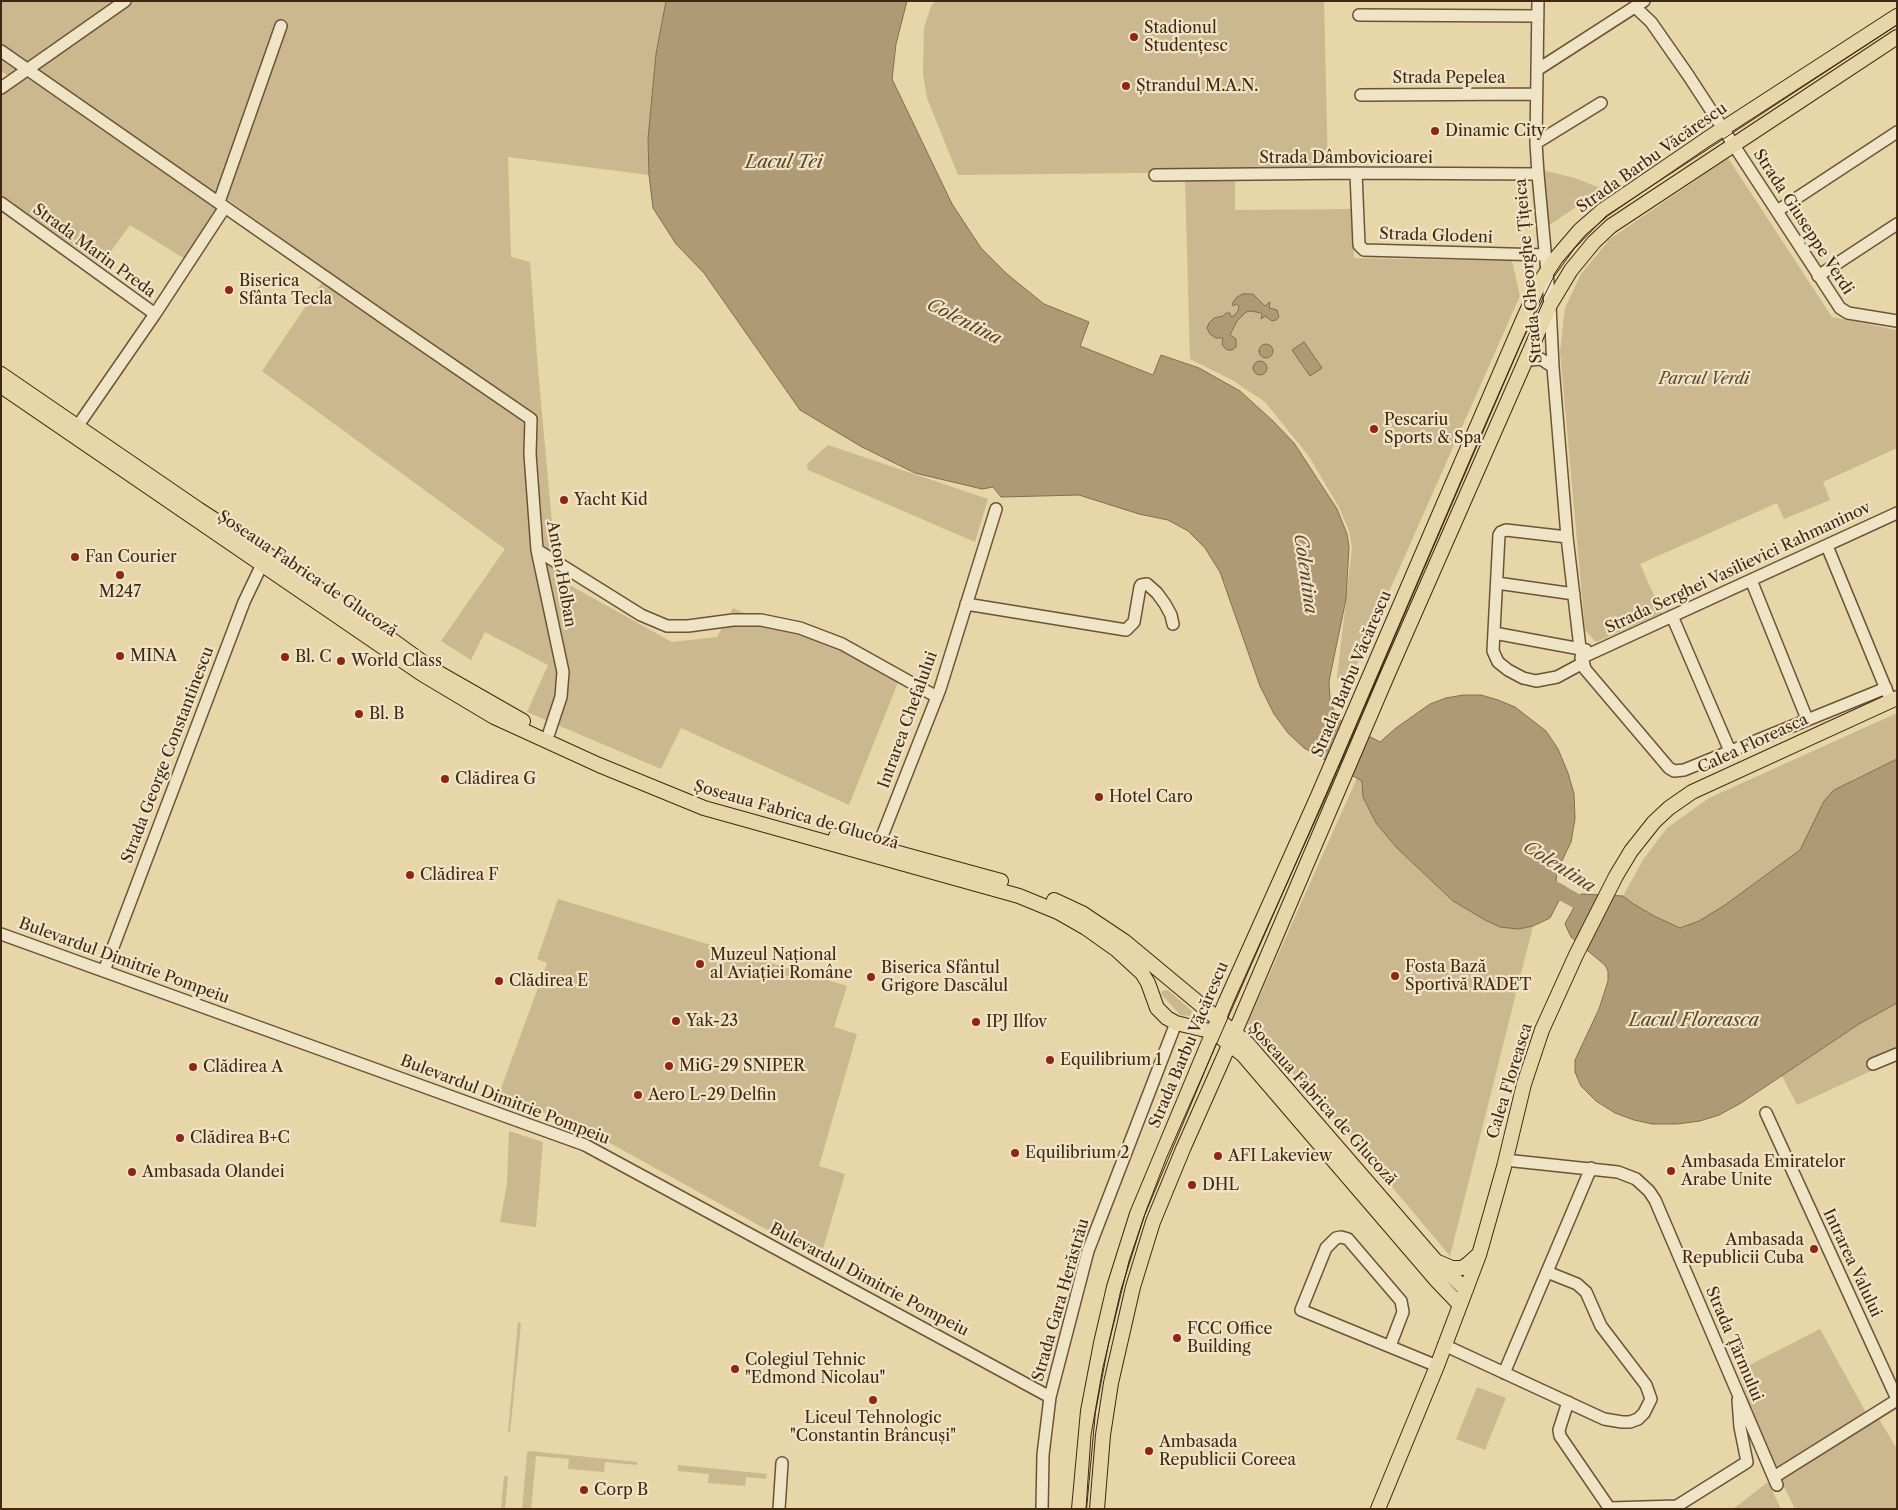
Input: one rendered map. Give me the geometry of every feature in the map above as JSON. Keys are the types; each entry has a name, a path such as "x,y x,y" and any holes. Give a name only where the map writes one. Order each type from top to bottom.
{"main road":[{"name":"Strada Barbu Văcărescu","path":"1080,1509 1088,1411 1101,1343 1114,1287 1137,1214 1216,1026 1355,712 1522,322 1547,271 1592,218 1644,181 1897,16"},
{"name":"Strada Barbu Văcărescu","path":"1097,1509 1103,1435 1111,1383 1137,1273 1153,1222 1172,1173 1550,305 1571,270 1606,230 1732,144 1897,37"},
{"name":"Șoseaua Fabrica de Glucoză","path":"1,374 198,510 436,683 501,721 642,784 704,808 1023,887 1082,913 1124,941 1187,995 1216,1026 1265,1062 1437,1262 1466,1290"},
{"name":"Șoseaua Fabrica de Glucoză","path":"1,386 264,559 359,616 432,669 511,715 696,796 1019,896 1058,912 1086,928 1117,950 1145,977 1157,1008 1163,1015 1176,1023 1216,1026"},
{"name":"Calea Floreasca","path":"1378,1509 1437,1366 1479,1255 1535,1050 1556,998 1605,896 1636,845 1654,822 1670,808 1707,784 1887,696"},
{"path":"1152,994 1162,984 1170,985 1187,995"},
{"name":"Șoseaua Fabrica de Glucoză","path":"1232,1038 1254,1068 1437,1281 1460,1305"},
{"path":"1437,1262 1452,1268 1462,1268 1479,1255"}],"street":[{"path":"1,88 125,1"},
{"name":"Strada Gheorghe Țițeica","path":"1538,1 1536,144 1567,537 1581,656 1588,675 1669,768 1679,771"},
{"path":"1538,70 1639,4"},
{"name":"Strada Giuseppe Verdi","path":"1639,4 1723,129 1833,300 1843,311 1848,313 1897,322"},
{"path":"1359,15 1538,16"},
{"path":"155,314 222,205 281,26"},
{"path":"1,51 222,205"},
{"name":"Strada Pepelea","path":"1361,94 1536,94"},
{"path":"1536,144 1601,103"},
{"path":"1777,212 1897,132"},
{"name":"Strada Glodeni","path":"1356,173 1359,245 1366,250 1545,255"},
{"name":"Strada Dâmbovicioarei","path":"1155,175 1538,174"},
{"name":"Strada Marin Preda","path":"1,203 155,314 77,427"},
{"name":"Anton Holban","path":"222,205 531,419 530,454 537,550 563,672 561,697 549,733"},
{"path":"1818,276 1897,224"},
{"path":"1524,362 1541,360 1553,367"},
{"name":"Intrarea Chefalului","path":"876,852 936,697 996,509"},
{"name":"Strada Serghei Vasilievici Rahmaninov","path":"1581,656 1897,513"},
{"path":"1567,537 1504,530 1499,535 1493,651 1498,662 1508,670 1523,678 1536,681 1557,677 1581,656"},
{"path":"1826,546 1887,696"},
{"path":"537,550 641,615 666,626 688,626 734,620 761,620 800,628 842,644 936,697"},
{"name":"Strada George Constantinescu","path":"104,971 241,611 264,559"},
{"path":"1750,580 1807,720"},
{"path":"1497,583 1574,594"},
{"path":"966,604 1126,630 1134,622 1140,587 1147,584 1165,604 1173,624"},
{"path":"1672,616 1730,751"},
{"path":"1494,633 1581,656"},
{"name":"Calea Floreasca","path":"1679,771 1807,720 1887,696"},
{"name":"Bulevardul Dimitrie Pompeiu","path":"1,934 586,1145 1050,1396"},
{"name":"Strada Gara Herăstrău","path":"1042,1509 1043,1455 1050,1396 1088,1251 1176,1023"},
{"path":"1873,1064 1897,1054"},
{"name":"Intrarea Valului","path":"1766,1113 1897,1400"},
{"name":"Strada Țărmului","path":"1504,1160 1591,1168 1626,1174 1636,1179 1649,1191 1655,1200 1776,1481 1897,1400"},
{"path":"1504,1373 1591,1168"},
{"path":"1390,1346 1403,1312 1401,1301 1348,1239 1336,1238 1326,1248 1301,1310 1437,1366"},
{"path":"1444,1345 1604,1419 1622,1422 1638,1419 1648,1407 1651,1399 1646,1385 1601,1326 1586,1292 1577,1284 1547,1272"},
{"path":"1568,1402 1559,1430 1560,1436 1610,1508 1678,1506 1747,1462 1739,1420 1738,1392"},
{"path":"778,1509 782,1463"}],"green space":[{"path":"1,1 666,1 656,54 648,139 649,175 508,157 511,257 530,262 557,578 672,642 717,637 733,608 744,613 795,624 901,675 849,805 681,728 661,769 527,712 548,665 485,632 471,660 441,641 505,549 262,371 329,272 227,199 185,259 130,225 101,265 1,196 1,80 8,76 1,71"},
{"name":"Ștrandul M.A.N.","path":"935,1 1324,1 1328,171 958,175 927,98 923,74 924,28 931,6"},
{"name":"Parcul Verdi","path":"1728,158 1832,317 1897,330 1897,448 1823,482 1830,500 1784,519 1777,503 1640,564 1662,613 1596,642 1585,630 1560,352 1565,308 1581,274 1610,239"},
{"path":"1542,170 1575,178 1603,189 1548,226"},
{"name":"Pescariu Sports & Spa","path":"1185,181 1235,181 1235,210 1352,209 1354,258 1512,261 1520,296 1349,682 1337,678 1352,548 1349,531 1339,507 1308,455 1265,402 1232,380 1190,359"},
{"path":"828,445 988,499 975,542 808,470 807,464"},
{"path":"1897,713 1897,759 1852,780 1800,850 1725,905 1699,921 1680,928 1654,916 1623,896 1643,860 1667,828 1709,798"},
{"name":"Fosta Bază Sportivă RADET","path":"1357,778 1362,781 1363,797 1376,823 1397,848 1453,901 1500,927 1518,929 1533,926 1450,1256 1318,1099 1253,1033 1248,1022"},
{"path":"558,899 847,986 834,1027 857,1034 819,1166 845,1174 820,1259 588,1131 499,1094 547,963 537,959"},
{"path":"1168,990 1193,1012 1190,1016 1180,1015 1161,994 1162,991"},
{"path":"1897,1003 1897,1059 1797,1105 1782,1076 1859,1024"},
{"path":"509,1131 543,1142 536,1227 500,1222 507,1184"},
{"path":"518,1322 521,1324 510,1433 508,1432"},
{"path":"1820,1329 1869,1418 1876,1414 1897,1449 1897,1509 1795,1509 1768,1453 1738,1371"},
{"path":"1477,1387 1506,1398 1485,1450 1456,1439"},
{"path":"529,1451 637,1462 637,1465 605,1462 604,1472 568,1469 569,1459 536,1456 531,1509 522,1509 527,1453"},
{"path":"678,1465 767,1474 766,1479 746,1477 745,1486 708,1483 709,1474 678,1471"},
{"path":"504,1476 508,1477 505,1509 501,1509"},
{"path":"1768,1482 1781,1509 1733,1509"}],"water":[{"name":"Lacul Tei","path":"666,1 907,1 896,44 892,79 952,204 981,248 1007,274 1044,304 1089,322 1080,346 1153,375 1161,355 1199,368 1240,391 1294,443 1337,509 1347,534 1349,547 1346,599 1329,681 1330,700 1334,711 1342,722 1380,742 1430,704 1446,698 1463,695 1481,695 1515,707 1546,731 1558,749 1568,773 1574,794 1575,819 1571,842 1557,871 1556,882 1566,887 1550,918 1533,926 1518,929 1500,927 1453,901 1397,848 1376,823 1363,797 1362,781 1304,748 1288,733 1274,714 1260,686 1220,572 1205,548 1188,531 1168,520 1139,514 1079,495 1001,497 993,487 982,489 915,473 862,447 800,410 704,273 676,244 653,208 649,175 648,139 656,54"},
{"path":"1243,294 1253,294 1265,306 1270,302 1269,308 1277,310 1279,317 1272,321 1265,316 1261,319 1261,313 1246,312 1237,321 1230,335 1236,339 1236,347 1232,350 1227,350 1222,345 1223,338 1216,338 1210,334 1207,328 1214,318 1223,316 1226,313 1230,313 1231,317 1235,315 1239,306 1237,304 1233,306 1232,304 1237,297"},
{"path":"1304,342 1322,368 1310,376 1292,350"},
{"path":"1263,344 1269,344 1273,351 1269,358 1263,358 1259,354 1259,348"},
{"path":"1257,361 1263,361 1267,368 1263,375 1257,375 1253,371 1253,365"},
{"name":"Lacul Floreasca","path":"1897,759 1897,1003 1859,1024 1741,1103 1719,1115 1700,1121 1677,1124 1652,1124 1615,1113 1596,1101 1581,1086 1575,1072 1575,1060 1599,1009 1608,981 1608,971 1605,965 1571,937 1565,924 1581,894 1623,896 1654,916 1680,928 1699,921 1725,905 1800,850 1824,801 1834,790"}],"waterway":[{"name":"Colentina","path":"1544,883 1594,911"}],"tram line":[{"path":"1086,1509 1091,1435 1103,1367 1129,1261 1146,1211 1166,1159 1342,758 1482,432 1521,343 1553,278 1574,249 1606,216 1897,25"}],"place":[{"name":"Stadionul Studențesc","path":"1134,37"},
{"name":"Ștrandul M.A.N.","path":"1126,86"},
{"name":"Dinamic City","path":"1435,131"},
{"name":"Biserica Sfânta Tecla","path":"229,290"},
{"name":"Pescariu Sports & Spa","path":"1374,429"},
{"name":"Yacht Kid","path":"564,500"},
{"name":"Fan Courier","path":"75,557"},
{"name":"M247","path":"120,575"},
{"name":"MINA","path":"120,656"},
{"name":"Bl. C","path":"285,657"},
{"name":"World Class","path":"341,661"},
{"name":"Bl. B","path":"359,714"},
{"name":"Clădirea G","path":"445,779"},
{"name":"Hotel Caro","path":"1099,797"},
{"name":"Clădirea F","path":"410,875"},
{"name":"Muzeul Național al Aviației Române","path":"700,964"},
{"name":"Fosta Bază Sportivă RADET","path":"1395,976"},
{"name":"Biserica Sfântul Grigore Dascălul","path":"871,977"},
{"name":"Clădirea E","path":"499,981"},
{"name":"Yak-23","path":"676,1021"},
{"name":"IPJ Ilfov","path":"976,1022"},
{"name":"Equilibrium 1","path":"1050,1060"},
{"name":"MiG-29 SNIPER","path":"669,1066"},
{"name":"Clădirea A","path":"193,1067"},
{"name":"Aero L-29 Delfin","path":"638,1095"},
{"name":"Clădirea B+C","path":"180,1138"},
{"name":"Equilibrium 2","path":"1015,1153"},
{"name":"AFI Lakeview","path":"1218,1156"},
{"name":"Ambasada Emiratelor Arabe Unite","path":"1671,1171"},
{"name":"Ambasada Olandei","path":"132,1172"},
{"name":"DHL","path":"1192,1185"},
{"name":"Ambasada Republicii Cuba","path":"1814,1249"},
{"name":"FCC Office Building","path":"1177,1338"},
{"name":"Colegiul Tehnic \"Edmond Nicolau\"","path":"735,1369"},
{"name":"Liceul Tehnologic \"Constantin Brâncuși\"","path":"873,1400"},
{"name":"Ambasada Republicii Coreea","path":"1149,1451"},
{"name":"Corp B","path":"584,1490"}]}
